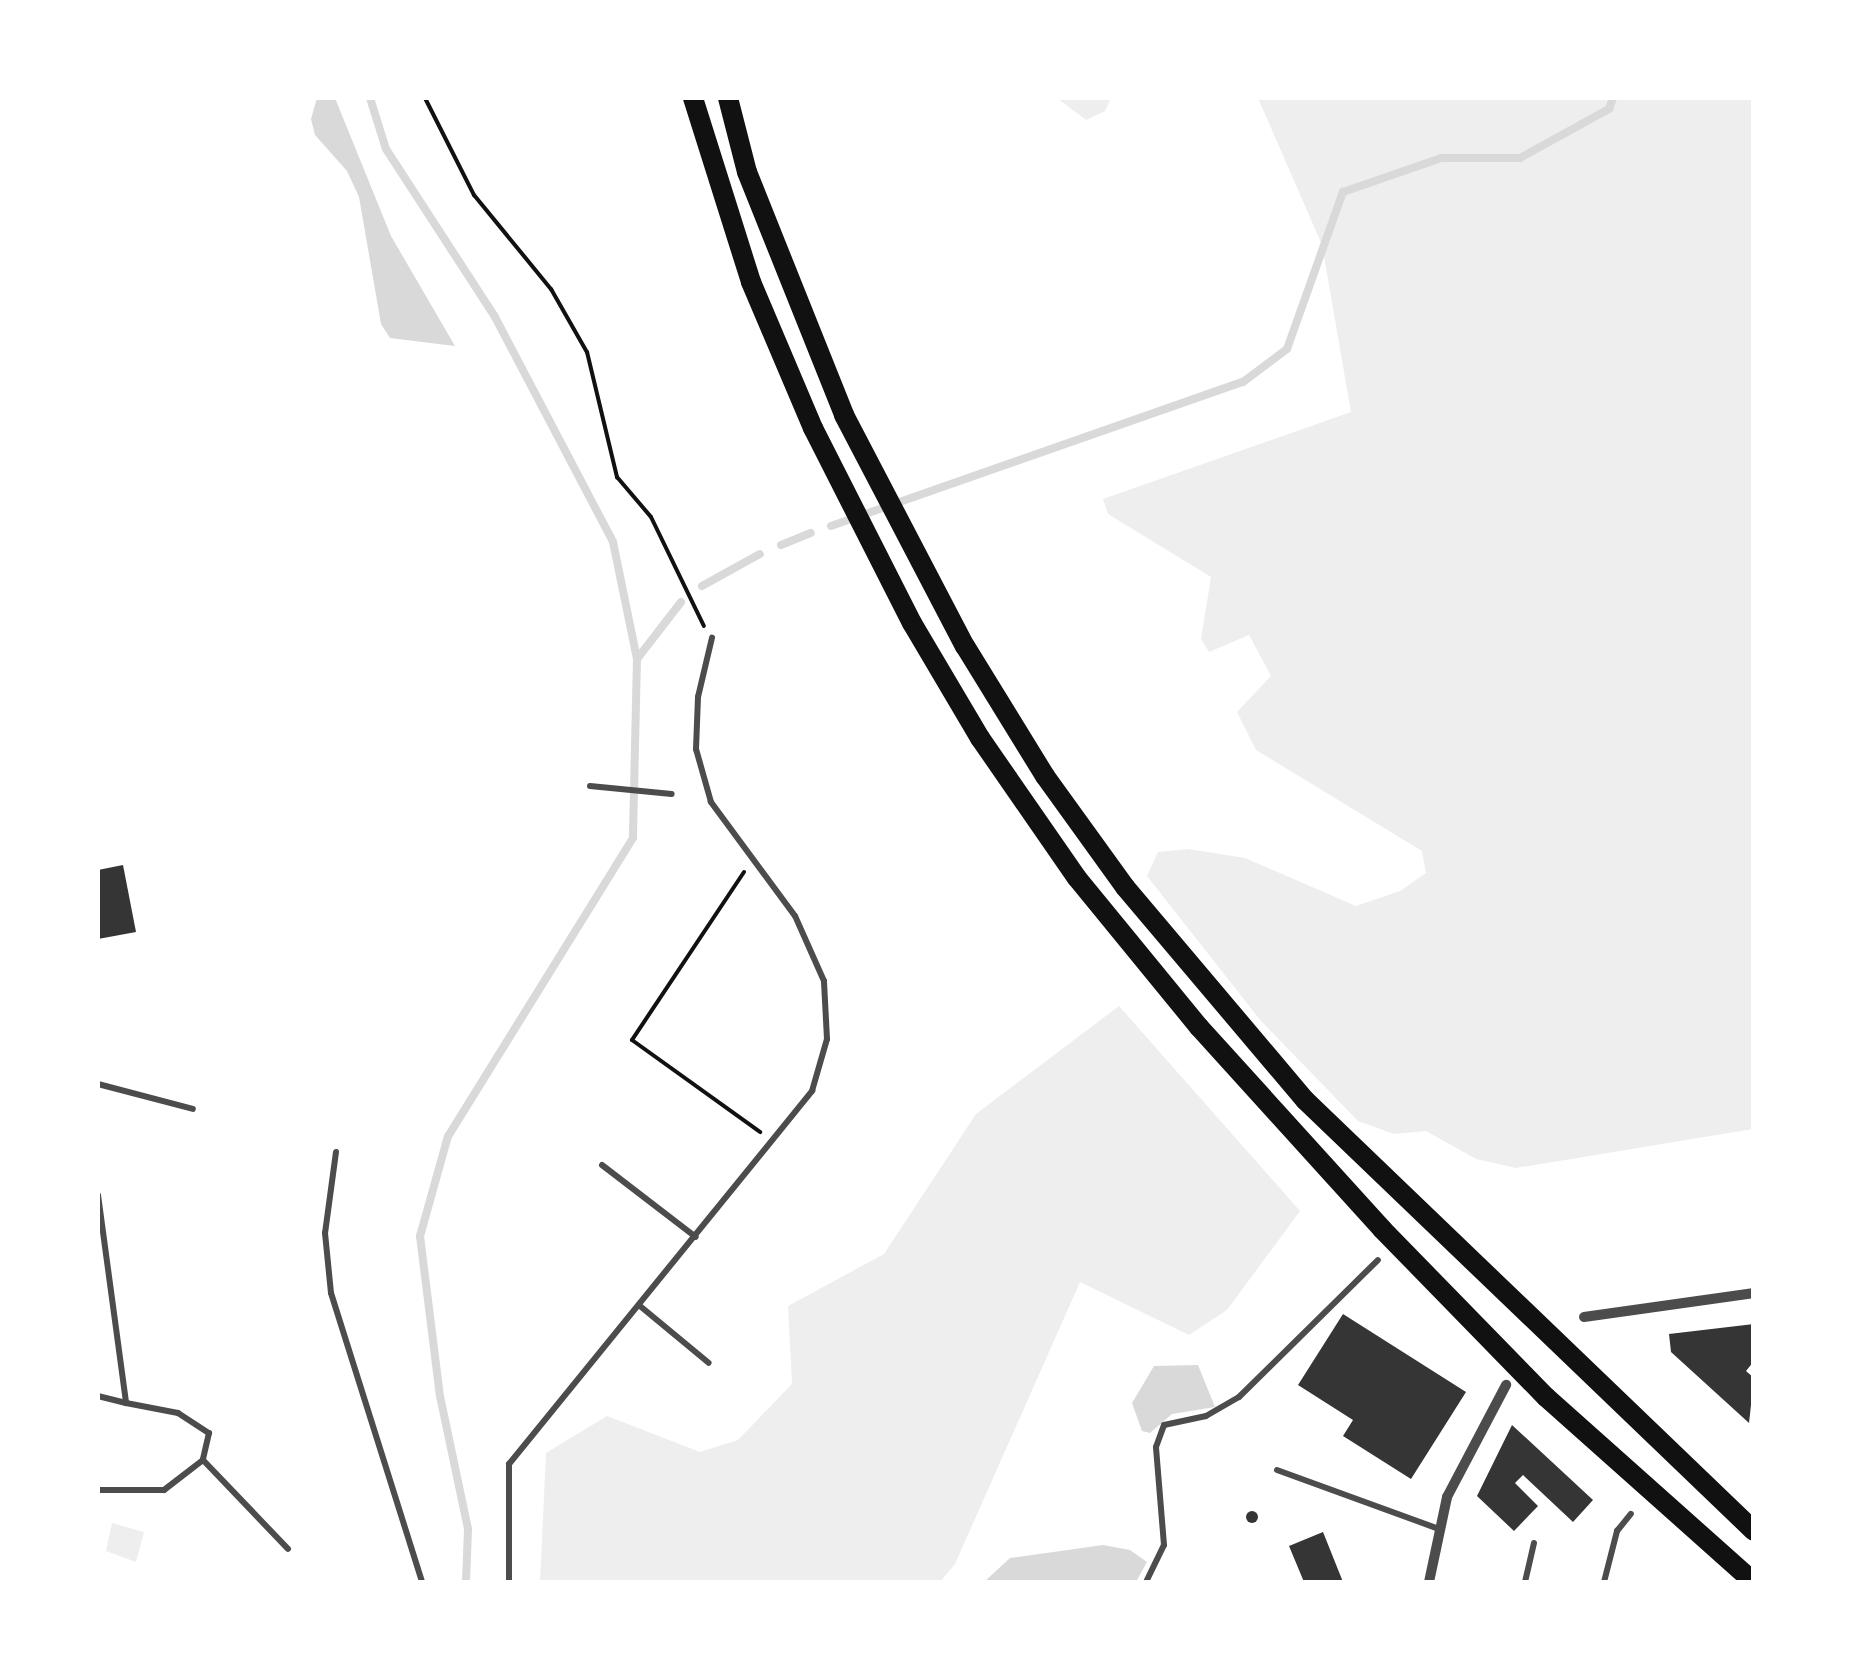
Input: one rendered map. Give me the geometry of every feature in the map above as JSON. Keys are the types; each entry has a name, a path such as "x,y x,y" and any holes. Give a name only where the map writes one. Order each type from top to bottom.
{"main road":[{"path":"693,98 751,282 813,428 912,623 980,738 1077,878 1200,1028 1382,1230 1546,1397 1754,1582"},
{"path":"728,98 747,172 844,415 965,646 1045,776 1125,887 1305,1100 1754,1530"}],"street":[{"path":"1584,1317 1754,1293"},
{"path":"1429,1582 1447,1497 1506,1386"}],"lane":[{"path":"509,1582 508,1464 812,1091 827,1039 824,981 794,916 756,857 710,802 696,749 698,698 712,638"},
{"path":"590,786 672,794"},
{"path":"98,1084 193,1109"},
{"path":"336,1152 325,1233 332,1293 422,1582"},
{"path":"602,1164 696,1237"},
{"path":"98,1195 126,1403"},
{"path":"1146,1582 1164,1545 1156,1447 1164,1425 1206,1416 1239,1397 1378,1260"},
{"path":"640,1306 709,1363"},
{"path":"98,1396 178,1412 209,1433 204,1460 164,1490 98,1490"},
{"path":"204,1460 252,1504 288,1549"},
{"path":"1277,1470 1440,1529"},
{"path":"1604,1582 1617,1532 1631,1514"},
{"path":"1524,1582 1534,1543"}],"path":[{"path":"425,98 474,195 550,289 586,352 617,476 650,517 712,638"},
{"path":"756,857 632,1040 773,1140"}],"shaded area":[{"path":"317,98 335,98 391,236 455,346 390,338 381,324 359,197 347,171 315,135 311,119"},
{"path":"1057,98 1111,98 1105,111 1086,120"},
{"path":"1258,98 1753,98 1753,1129 1516,1168 1476,1159 1426,1131 1394,1134 1358,1121 1261,1021 1147,876 1158,852 1188,849 1245,858 1356,906 1400,891 1426,873 1422,851 1256,750 1237,712 1271,676 1249,635 1209,652 1201,639 1211,577 1108,514 1103,499 1351,412 1322,245"},
{"path":"1119,1006 1300,1211 1227,1310 1189,1335 1080,1282 955,1564 940,1582 540,1582 546,1453 607,1416 700,1452 738,1440 792,1384 788,1306 884,1254 976,1114"},
{"path":"1198,1365 1215,1407 1172,1414 1150,1433 1142,1431 1132,1403 1154,1366"},
{"path":"112,1523 144,1532 136,1562 106,1551"},
{"path":"1103,1545 1130,1550 1147,1562 1136,1582 984,1582 1010,1558"}],"building":[{"path":"123,865 136,932 98,939 98,870"},
{"path":"1343,1314 1466,1392 1411,1479 1343,1436 1353,1420 1298,1385"},
{"path":"1754,1324 1754,1361 1746,1371 1754,1378 1749,1423 1671,1352 1669,1334"},
{"path":"1512,1425 1593,1500 1573,1522 1523,1475 1515,1483 1538,1506 1514,1531 1477,1496"},
{"path":"1252,1511 1258,1517 1252,1523 1246,1517"},
{"path":"1323,1532 1343,1582 1304,1582 1289,1546"}],"waterway":[{"path":"370,98 386,149 495,317 613,542 637,659 633,838 448,1136 420,1236 440,1396 468,1529 466,1582"},
{"path":"831,526 1243,382 1287,349 1343,192 1441,158 1520,158 1609,109 1613,98"},
{"path":"781,545 811,533"},
{"path":"702,586 760,554"},
{"path":"637,659 681,602"}]}
